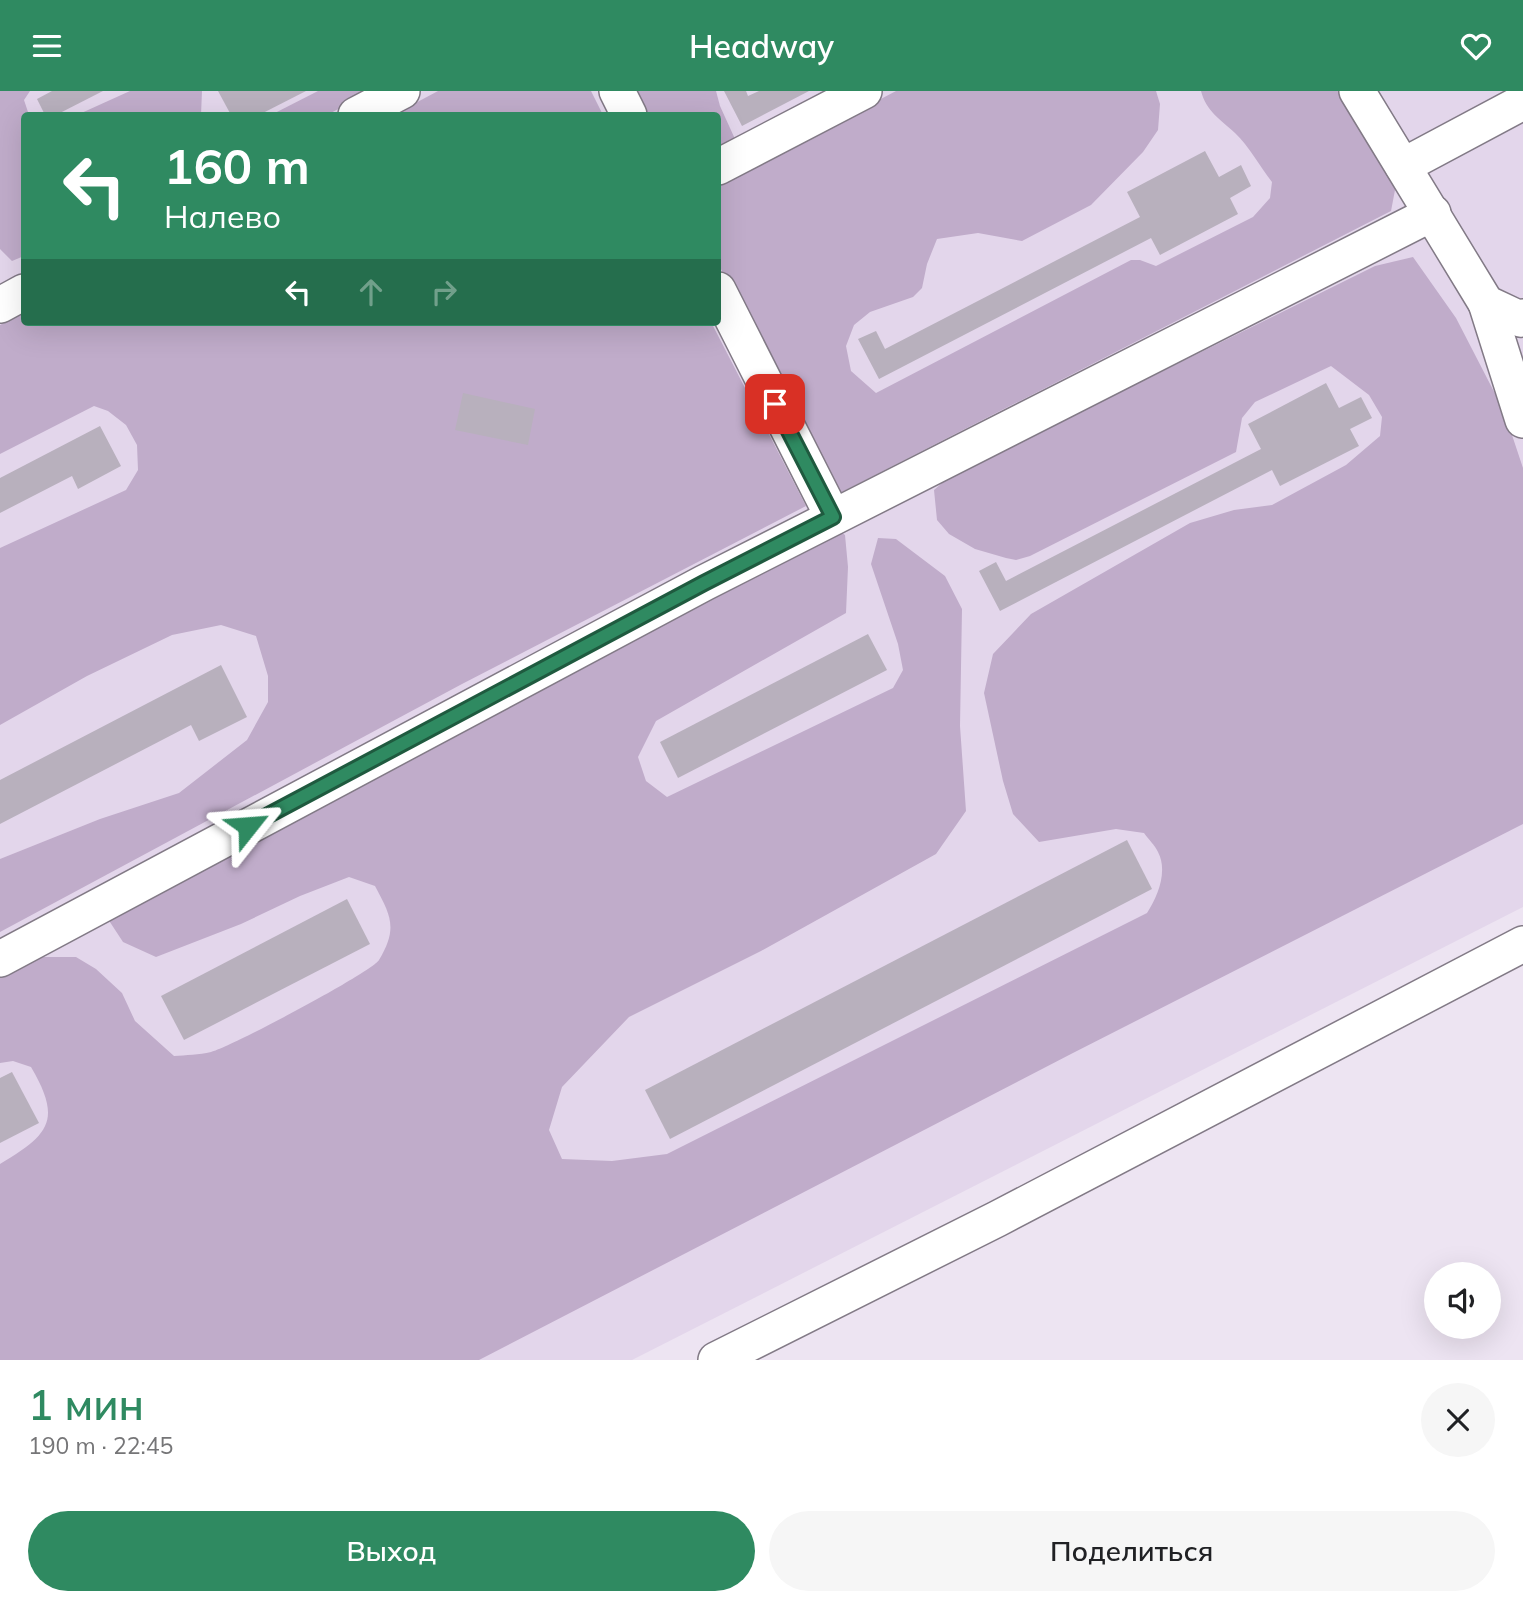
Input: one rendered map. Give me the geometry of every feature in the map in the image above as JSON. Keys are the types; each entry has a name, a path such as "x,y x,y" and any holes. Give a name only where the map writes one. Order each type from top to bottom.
{"lane":[{"path":"362,112 402,91"},
{"path":"617,91 628,112"},
{"path":"721,165 864,91"},
{"path":"1357,91 1486,303 1523,420"},
{"path":"1403,166 1523,102"},
{"path":"0,959 692,589 1433,213"},
{"path":"0,305 21,294"},
{"path":"721,296 833,517"},
{"path":"1486,303 1520,319 1523,317"},
{"path":"716,1360 997,1219 1523,944"}],"shaded area":[{"path":"0,91 1523,91 1523,907 632,1360 0,1360"},
{"path":"0,91 30,91 24,100 28,112 21,112 21,257 12,261 0,249"},
{"path":"130,91 202,91 201,112 84,112"},
{"path":"318,91 372,91 333,112 277,112"},
{"path":"438,91 591,91 602,112 399,112"},
{"path":"625,91 716,91 735,139 721,153 721,112 636,112"},
{"path":"896,91 1156,91 1160,104 1158,130 1143,152 1091,205 1022,241 978,233 937,239 927,264 922,288 913,297 870,312 854,325 846,346 851,371 876,393 1131,260 1140,260 1156,266 1253,217 1270,198 1272,182 1240,138 1210,110 1201,91 1345,91 1393,176 1395,190 1391,211 836,495 785,400 721,269 721,183"},
{"path":"1413,257 1456,318 1504,411 1523,468 1523,824 479,1360 0,1360 0,1164 40,1134 48,1113 41,1085 31,1067 13,1061 0,1063 0,978 43,957 76,957 96,969 122,993 135,1021 174,1056 211,1052 300,1009 353,979 379,960 389,939 390,922 375,886 349,877 156,957 123,942 106,916 834,527 845,535 848,567 846,613 656,721 638,757 646,781 667,797 893,688 903,670 898,644 871,564 878,538 896,539 945,576 962,609 960,726 966,811 936,854 761,951 629,1017 562,1087 549,1130 562,1159 612,1161 667,1154 1147,913 1158,891 1162,867 1157,849 1144,833 1116,829 1039,842 1013,814 984,693 993,654 1031,614 1190,523 1234,510 1272,505 1346,465 1380,436 1382,417 1369,395 1331,366 1255,402 1242,418 1236,452 1030,556 1016,560 975,549 949,534 937,520 934,490 950,476 1375,266"},
{"path":"21,314 21,326 713,326 806,506 462,684 0,932 0,859 100,819 179,793 247,740 268,702 268,676 256,636 221,625 172,635 87,676 0,725 0,548 126,490 138,470 137,445 126,425 108,411 94,406 0,454 0,325"}],"building":[{"path":"52,91 103,91 62,112 44,112 37,99"},
{"path":"218,91 306,91 265,112 229,112"},
{"path":"724,91 746,91 748,96 759,91 809,91 742,126"},
{"path":"1205,151 1219,177 1241,165 1251,186 1230,198 1238,214 1160,255 1151,238 879,379 858,339 876,331 885,349 1140,217 1127,192"},
{"path":"1326,383 1339,408 1361,397 1372,418 1350,429 1359,446 1280,486 1272,470 1000,611 979,571 996,562 1006,581 1261,449 1248,424"},
{"path":"463,393 535,409 528,445 455,430"},
{"path":"100,426 121,466 78,489 72,476 0,513 0,478"},
{"path":"868,634 887,670 678,778 660,742"},
{"path":"221,665 247,717 199,741 191,725 0,824 0,780"},
{"path":"1127,840 1152,889 670,1139 645,1090"},
{"path":"347,899 370,944 184,1040 161,996"},
{"path":"12,1072 39,1123 0,1143 0,1078"}],"route":[{"path":"248,826 833,517 775,404"}]}
